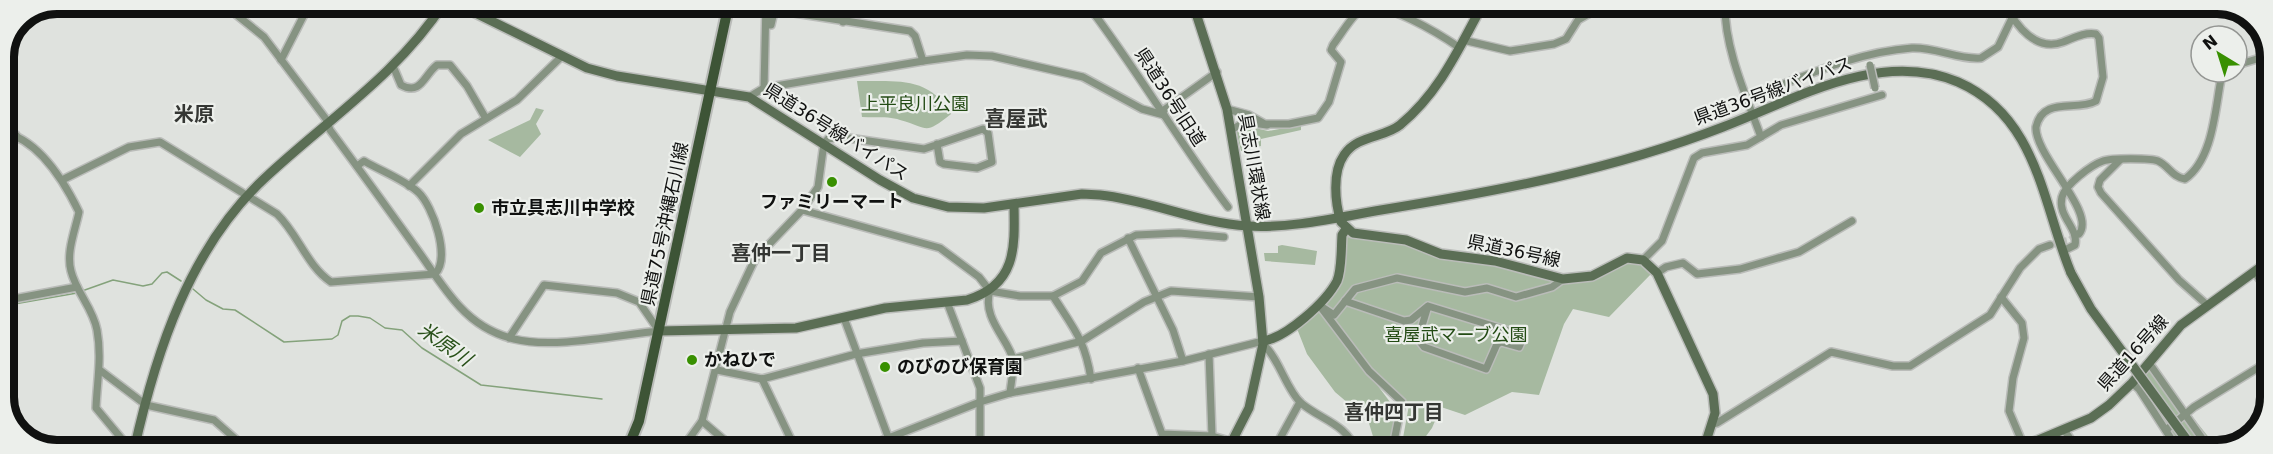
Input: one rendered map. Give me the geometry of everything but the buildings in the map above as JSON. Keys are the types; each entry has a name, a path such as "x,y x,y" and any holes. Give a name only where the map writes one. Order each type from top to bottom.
{"main road":[{"path":"135,441 170,327 190,280 220,228 248,195 393,66 414,45 436,14"},
{"name":"県道36号線バイパス","path":"477,14 587,68 616,76 749,97 880,180 914,198 961,208 1014,205 1064,196 1100,195 1247,226"},
{"name":"県道75号沖縄石川線","path":"631,441 639,421 727,14"},
{"name":"具志川環状線","path":"1198,14 1227,109 1259,297 1263,343 1249,408 1232,441"},
{"path":"1263,343 1296,324 1319,305 1338,279 1342,235 1346,229 1339,217 1336,183 1338,168 1344,155 1353,145 1398,127 1421,107 1443,79 1478,14"},
{"name":"県道36号線バイパス","path":"1339,217 1505,190 1584,172 1679,143 1835,84 1877,73 1922,72 1957,82 1989,101 2022,137 2036,163 2071,273 2096,315 2189,441"},
{"path":"659,331 796,328 885,308 967,300 990,291 1004,277 1012,256 1014,205"},
{"path":"1247,226 1339,217"},
{"name":"県道36号線","path":"1346,229 1353,233 1406,240 1441,254 1495,261 1563,279 1592,276 1627,258 1643,260"},
{"path":"1643,260 1657,273 1713,394 1715,405 1706,441"},
{"name":"県道16号線","path":"2034,441 2064,430 2100,411 2132,383 2181,325 2206,304 2260,269"}],"street":[{"path":"236,14 264,37 451,297 484,327 509,338 555,341 659,331 639,302 617,293 544,285 509,338"},
{"path":"281,60 304,14"},
{"path":"764,88 766,14"},
{"path":"766,25 771,25 774,14"},
{"path":"799,14 910,31 915,36 923,61"},
{"path":"843,14 843,22"},
{"name":"県道36号旧道","path":"1095,14 1117,42 1190,156 1228,207"},
{"path":"1227,109 1250,115 1265,124 1289,124 1317,118 1329,102 1341,62 1331,50 1357,14"},
{"path":"1410,14 1462,44 1510,51 1554,44 1566,39 1578,20 1588,14"},
{"path":"1725,14 1732,50 1761,137"},
{"path":"2010,14 2031,38 2040,43 2052,45 2087,33 2096,34 2099,38 2103,76 2100,94 2096,101 2049,108 2038,121 2036,132 2081,213 2083,227 2079,234"},
{"path":"1748,98 1868,55 1915,48 1981,58 1998,47 2012,18"},
{"path":"749,97 764,88 923,61 975,55 1032,63 1083,77 1143,110 1162,113 1217,72"},
{"path":"1643,260 1662,241 1694,158 1702,153 1747,145 1781,125 1879,96 1868,55"},
{"path":"409,186 460,134 517,100 561,57"},
{"path":"393,66 401,86 412,88 421,85 437,65 450,65 467,86 485,117"},
{"path":"2063,251 2075,245 2076,240 2063,213 2062,197 2066,189 2100,161 2158,161 2180,178 2185,179 2194,172 2212,129 2220,84"},
{"path":"1231,130 1245,122 1262,126 1273,124"},
{"path":"688,441 702,421 717,370 730,312 755,259 802,210 818,187 824,143 828,139 841,137 924,149 937,144 983,129 988,133 992,162 977,168 944,164 940,162 937,144"},
{"path":"14,139 16,135 24,140 62,180 79,212 69,255 71,272 97,330 101,371 97,383 96,408 124,441"},
{"path":"62,180 129,147 160,142 248,195 284,221 316,269 332,282 435,274 440,270 444,255 437,229 423,198 409,186 364,161 357,166"},
{"path":"2120,160 2100,180 2098,187 2101,193 2179,280 2206,304"},
{"path":"802,210 940,248 979,278 990,291 1020,296 1053,296 1082,281 1101,253 1128,238 1179,233 1224,237"},
{"path":"1657,273 1666,267 1683,263 1697,274 1740,269 1799,252 1852,221"},
{"path":"1128,238 1173,330 1183,361"},
{"path":"1712,424 1831,352 1893,366 1910,366 1989,315 2020,268 2033,253 2050,245"},
{"path":"2255,273 2260,280"},
{"path":"1319,305 1334,315 1355,289 1397,278 1465,292 1486,288 1516,297 1552,287 1563,279"},
{"path":"14,299 80,289"},
{"path":"990,291 987,300 996,329 1013,359 1010,393"},
{"path":"1013,359 1082,340 1156,296 1171,291 1259,297"},
{"path":"1053,296 1087,351 1090,379"},
{"path":"2001,297 2022,323 2024,338 2013,378 2009,411 2022,441"},
{"path":"1345,301 1404,321 1411,320 1428,306"},
{"path":"947,302 980,388 980,441"},
{"path":"1319,305 1369,371 1402,402 1394,441"},
{"path":"1428,306 1519,334 1522,338 1521,344 1515,348 1501,342 1497,344 1486,369 1424,347 1418,339 1428,306"},
{"path":"844,318 889,441"},
{"path":"717,370 762,379 856,354 923,343 962,341"},
{"path":"880,441 980,402 1010,393 1183,361 1263,343 1274,356 1300,402 1326,417 1353,441"},
{"path":"1209,354 1212,436"},
{"path":"2149,363 2204,441"},
{"path":"2166,430 2185,413 2260,367"},
{"path":"1138,368 1162,434 1212,436 1221,441"},
{"path":"101,371 146,405 214,420 238,441"},
{"path":"762,379 792,441"},
{"path":"2132,383 2139,389 2173,441"},
{"path":"1279,441 1300,402"},
{"path":"702,421 725,441"},
{"path":"2064,430 2072,441"}],"green space":[{"name":"上平良川公園","path":"857,81 910,83 932,93 942,101 951,114 930,128 896,119 862,117"},
{"path":"536,108 544,110 536,124 541,134 520,157 488,140 530,120"},
{"path":"1242,125 1268,131 1301,125 1301,130 1261,139 1261,146 1241,151 1236,130"},
{"name":"喜屋武マーブ公園","path":"1347,237 1405,244 1562,283 1625,262 1642,264 1652,273 1609,317 1573,309 1564,324 1539,395 1512,392 1465,415 1441,407 1432,428 1422,441 1402,441 1409,405 1372,368 1324,307 1342,281"},
{"path":"1278,246 1317,251 1315,265 1265,261 1264,253 1278,253"},
{"name":"喜屋武マーブ公園","path":"1321,310 1396,410 1390,441 1374,441 1368,420 1335,392 1307,354 1296,326"},
{"path":"2149,363 2212,441 2172,441 2132,383"}],"waterway":[{"name":"米原川","path":"82,291 113,280 143,286 152,284 162,273 167,272 181,281"},
{"name":"米原川","path":"193,289 206,300 223,309 235,310 284,342 332,339 338,335 342,321 350,316 370,318 385,328 402,330 422,348 481,385 602,399"},
{"name":"米原川","path":"14,304 77,293"}],"tunnel":[{"path":"2050,245 2070,240 2078,234"}],"place":[{"name":"ファミリーマート","path":"832,182"},
{"name":"市立具志川中学校","path":"479,208"},
{"name":"かねひで","path":"692,360"},
{"name":"のびのび保育園","path":"885,367"}],"district":[{"name":"米原","path":"194,114"},
{"name":"喜屋武","path":"1016,119"},
{"name":"喜仲一丁目","path":"781,253"},
{"name":"喜仲四丁目","path":"1394,412"}]}
